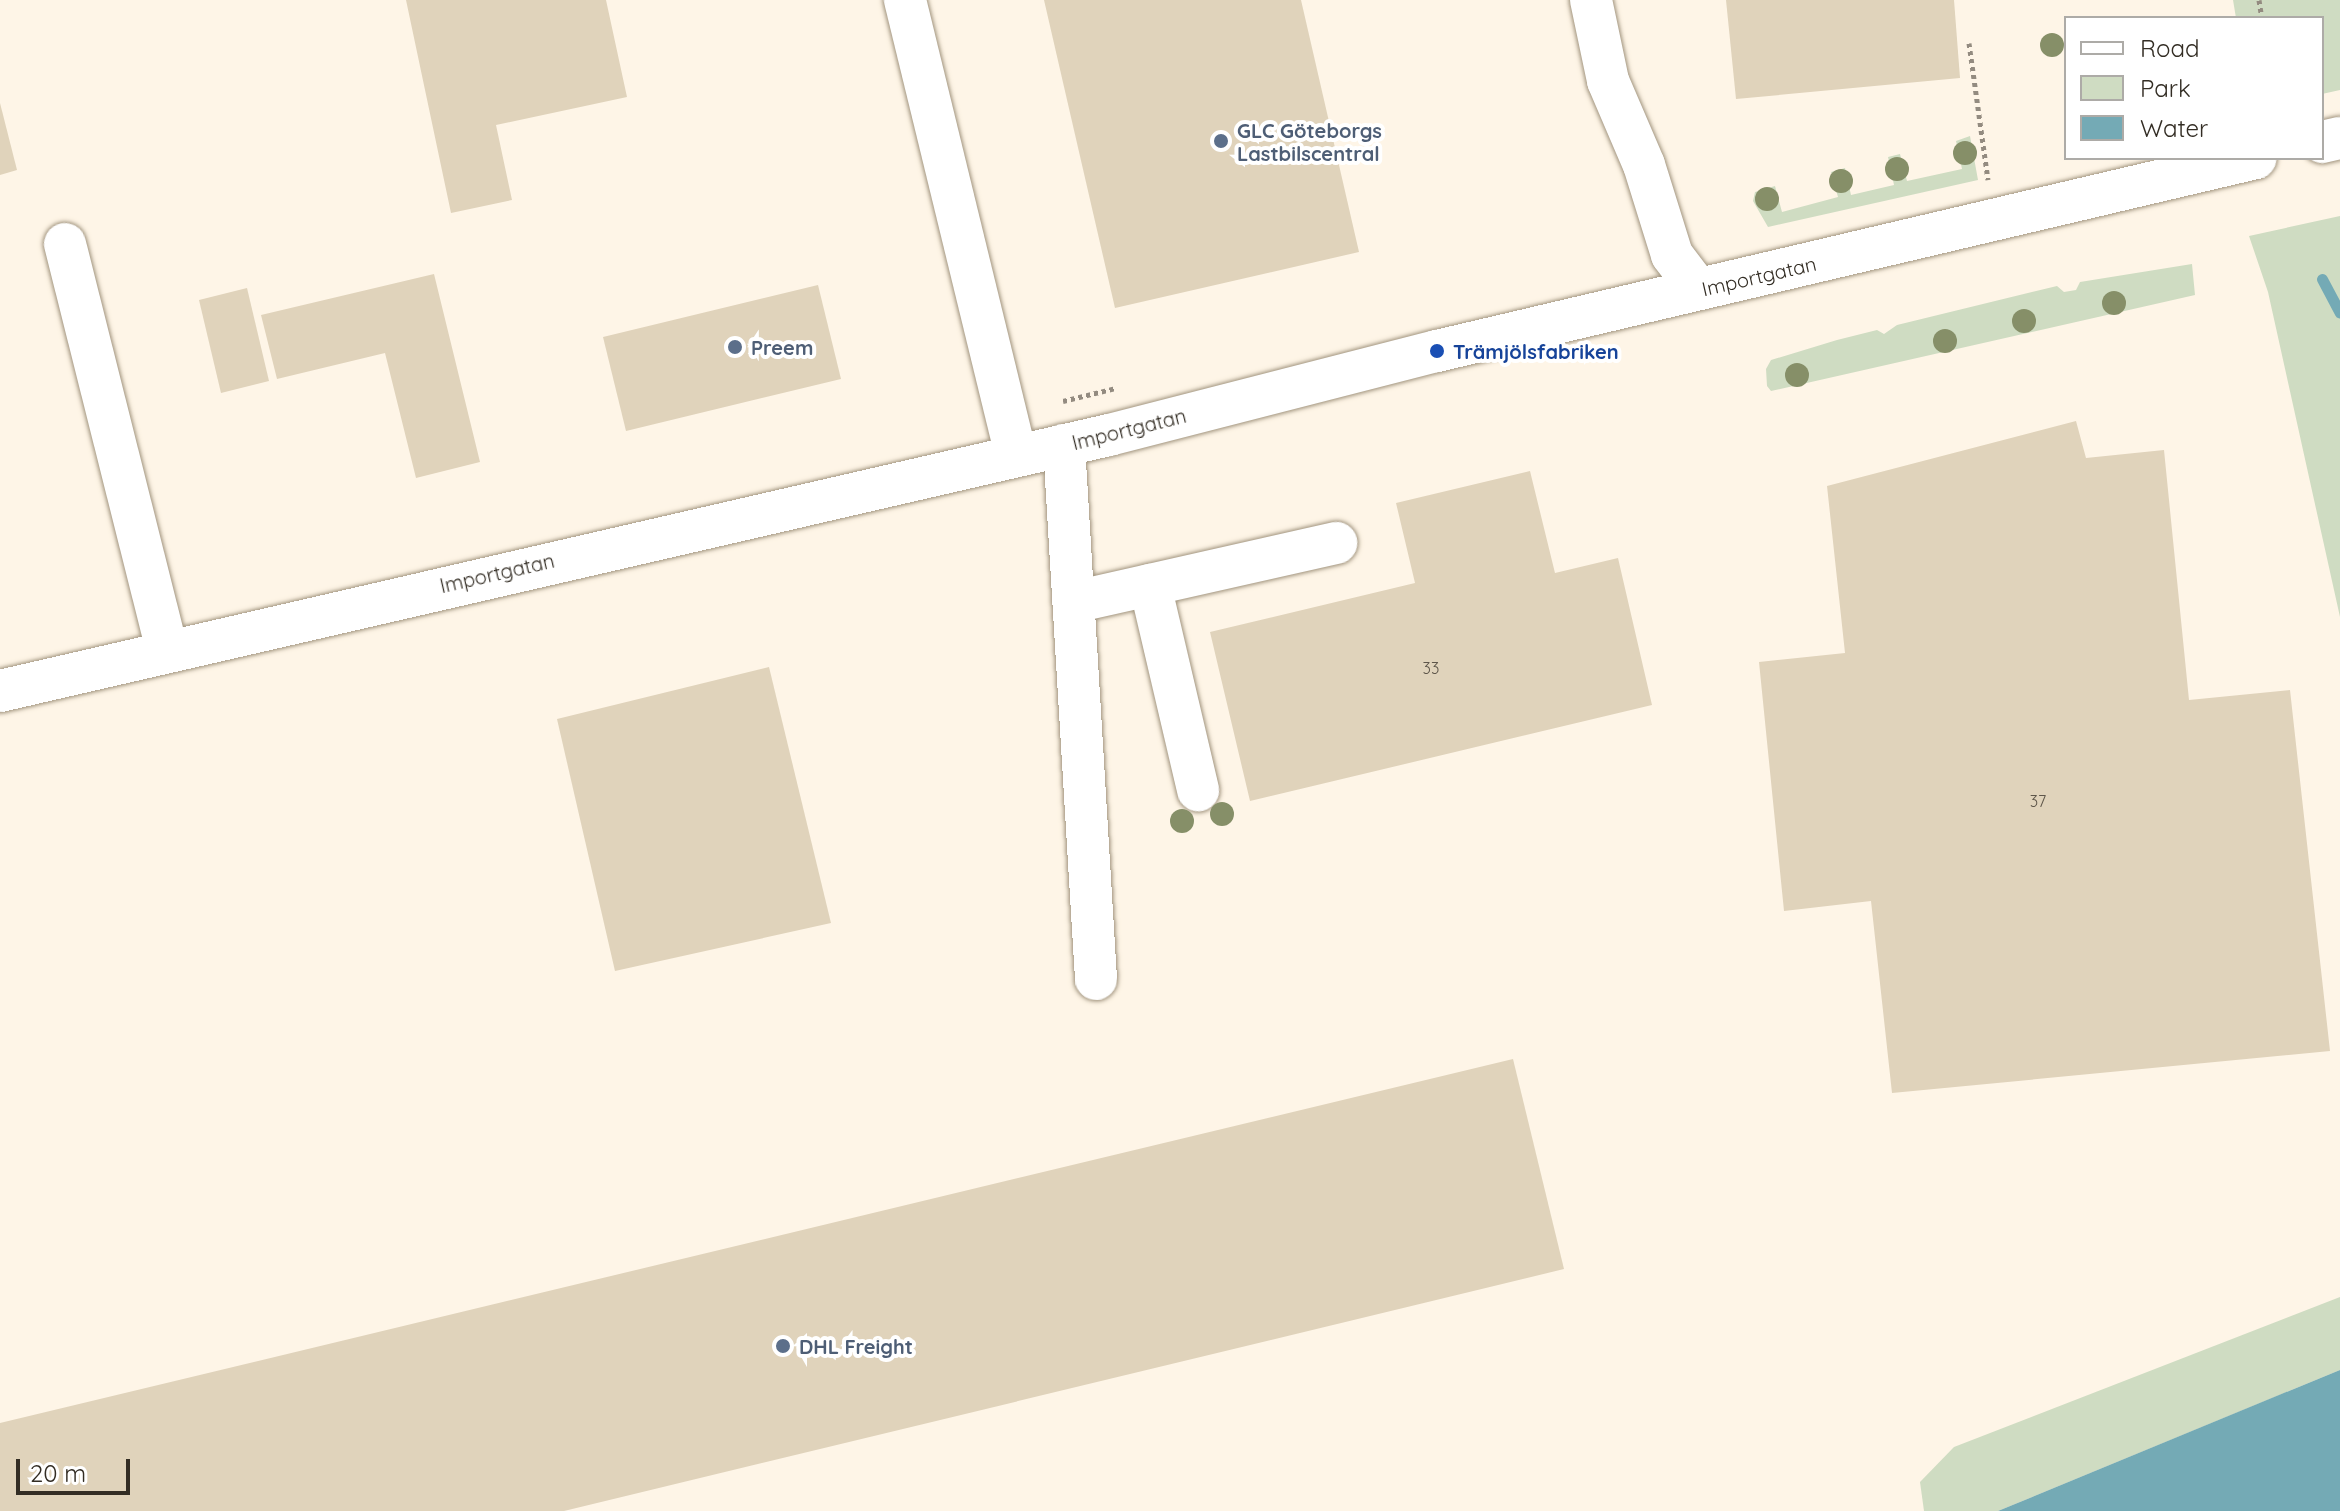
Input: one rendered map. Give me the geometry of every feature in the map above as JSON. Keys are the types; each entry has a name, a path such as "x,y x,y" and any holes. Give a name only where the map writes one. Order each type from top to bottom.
{"street":[{"path":"905,0 1016,455"},
{"path":"1591,0 1608,81 1644,165 1672,255 1698,289"},
{"name":"Importgatan","path":"0,691 1064,445 1698,289 2247,160"},
{"path":"65,244 167,651"},
{"path":"1064,445 1096,979"},
{"path":"1074,602 1336,543"},
{"path":"1150,585 1198,790"}],"path":[{"path":"1969,43 1989,185"}],"green space":[{"path":"2233,0 2340,0 2340,90 2324,94 2324,16 2236,16"},
{"path":"1970,136 1978,180 1768,227 1753,201 1755,192 1775,186 1782,212 1838,197 1831,172 1845,168 1851,195 1894,185 1888,157 1900,154 1907,181 1962,169 1956,141"},
{"path":"2340,216 2340,617 2268,292 2249,236"},
{"path":"2192,264 2195,295 1771,391 1767,386 1766,369 1771,360 1837,340 1877,330 1884,334 1897,325 2057,286 2064,292 2076,290 2080,282"},
{"path":"2340,1297 2340,1370 1998,1511 1924,1511 1920,1482 1954,1447"}],"water":[{"path":"2340,1370 2340,1511 1998,1511 2262,1402"}],"building":[{"path":"406,0 606,0 627,97 496,125 512,200 451,213"},
{"path":"1044,0 1301,0 1359,252 1115,308"},
{"path":"1726,0 1954,0 1960,78 1736,99"},
{"path":"0,103 17,170 0,175"},
{"path":"434,274 480,462 416,478 385,353 277,379 261,315"},
{"path":"818,285 841,379 626,431 603,337"},
{"path":"247,288 269,381 221,393 199,300"},
{"path":"2076,421 2086,458 2164,450 2189,700 2290,690 2330,1051 1892,1093 1871,901 1784,911 1759,662 1845,653 1827,486"},
{"path":"1530,471 1555,573 1618,558 1652,705 1250,801 1210,632 1415,583 1396,503"},
{"path":"769,667 831,923 615,971 557,719"},
{"name":"DHL Freight","path":"1513,1059 1564,1269 564,1511 0,1511 0,1423"}],"waterway":[{"path":"2322,279 2340,313"}],"place":[{"name":"GLC Göteborgs Lastbilscentral","path":"1221,141"},
{"name":"Preem","path":"735,347"},
{"name":"Trämjölsfabriken","path":"1437,351"},
{"name":"DHL Freight","path":"783,1346"}]}
